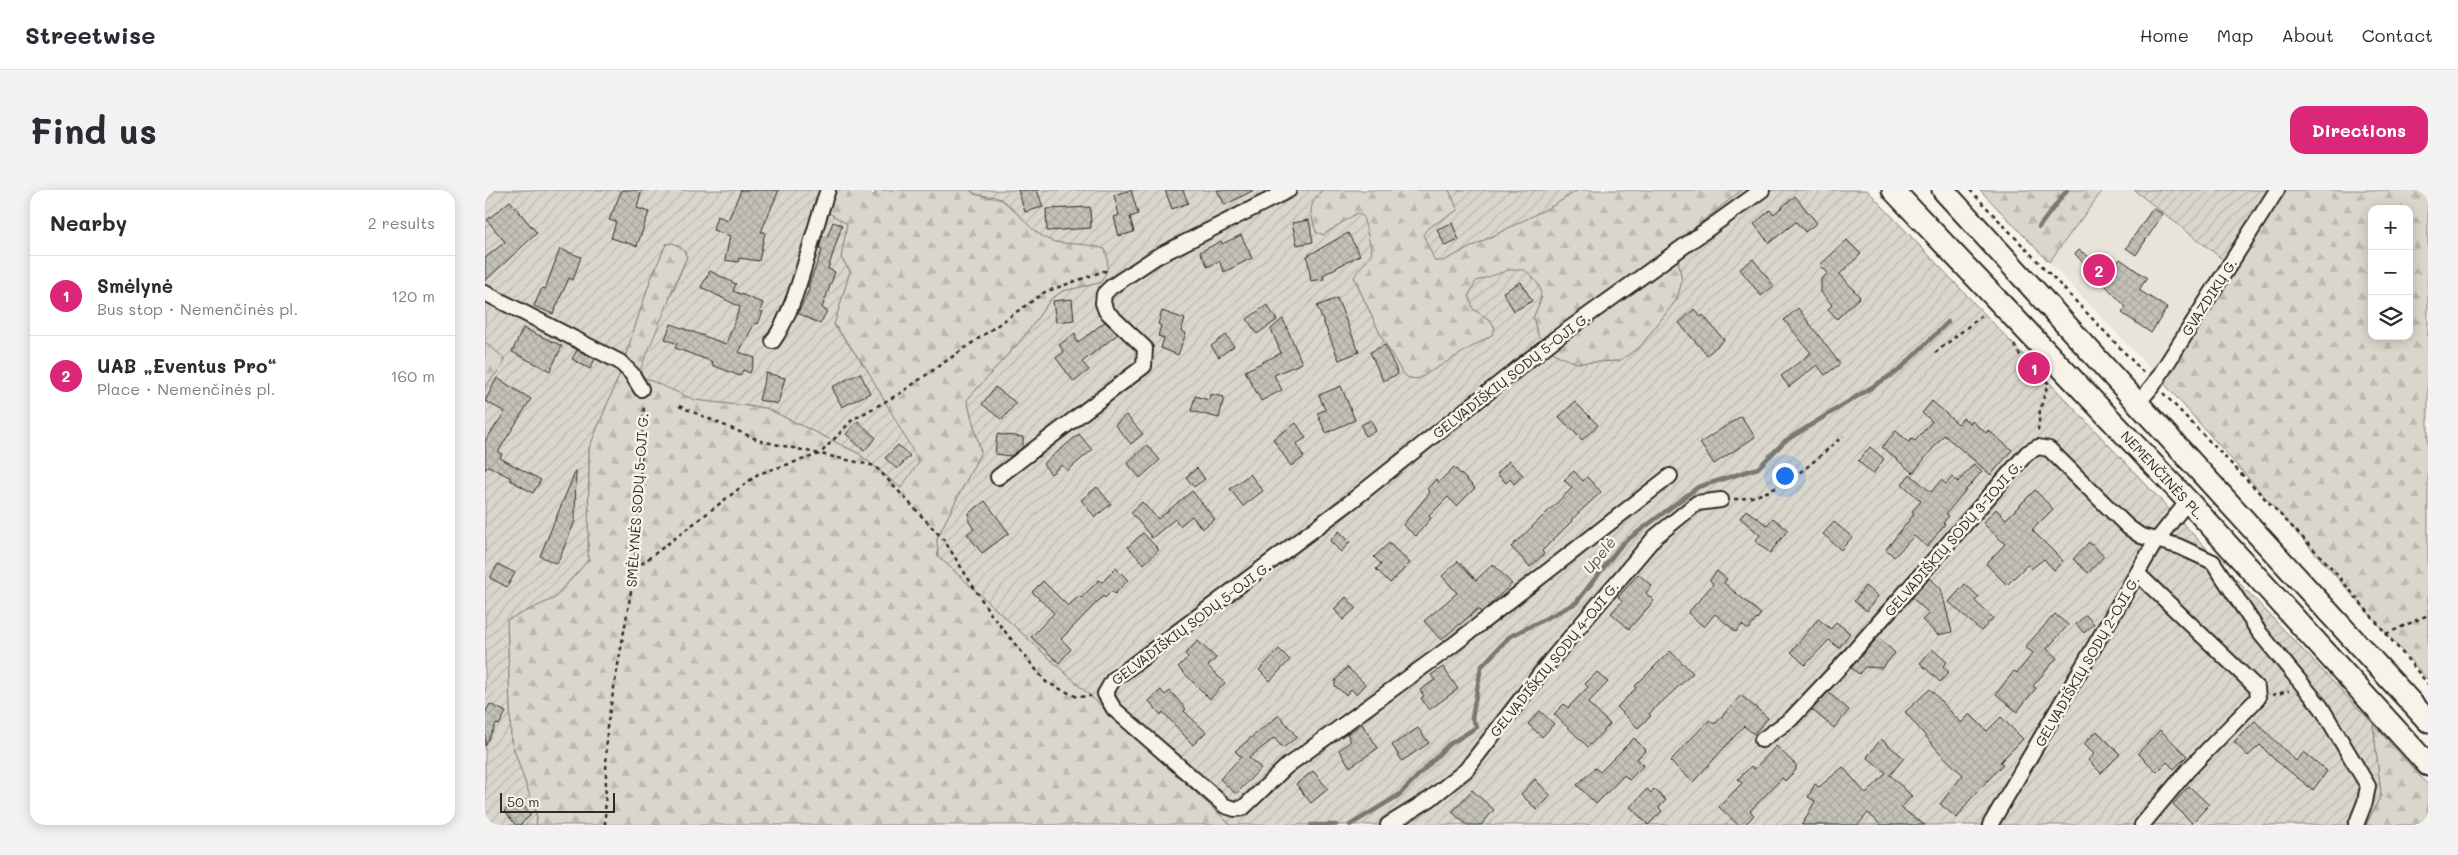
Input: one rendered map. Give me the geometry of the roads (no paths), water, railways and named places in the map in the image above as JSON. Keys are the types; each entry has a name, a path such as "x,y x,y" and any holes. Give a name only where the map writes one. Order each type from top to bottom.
{"main road":[{"name":"NEMENČINĖS PL.","path":"1893,190 2188,501 2428,765"},
{"path":"1943,190 2139,402 2428,721"}],"street":[{"path":"773,341 780,332 793,299 828,190"},
{"path":"998,477 1144,366 1145,348 1106,311 1103,303 1105,294 1111,287 1174,248 1289,190"},
{"name":"GELVADIŠKIŲ SODŲ 5-OJI G.","path":"1669,476 1453,645 1287,766 1243,808 1235,809 1225,806 1114,709 1105,694 1113,680 1349,503 1555,339 1762,190"},
{"name":"GVAZDIKŲ G.","path":"2139,402 2154,384 2277,190"},
{"path":"485,293 620,362 632,374 641,389"},
{"name":"GELVADIŠKIŲ SODŲ 3-IOJI G.","path":"1762,740 1791,719 1841,666 2027,453 2038,447 2049,448 2128,527 2141,536 2177,546 2213,562 2259,632 2321,706 2367,786 2365,802 2356,825"},
{"name":"GELVADIŠKIŲ SODŲ 4-OJI G.","path":"1389,825 1430,800 1465,770 1551,660 1655,537 1697,503 1721,500"},
{"name":"GELVADIŠKIŲ SODŲ 2-OJI G.","path":"1990,825 2156,541 2188,501"},
{"path":"2138,574 2257,688 2259,698 2188,770 2142,825"}],"waterway":[{"name":"Upelė","path":"2039,227 2067,190"},
{"name":"Upelė","path":"1350,825 1399,795 1448,745 1477,727 1472,718 1481,667 1509,637 1576,603 1622,544 1698,487 1758,468 1785,441 1898,371 1948,322"},
{"name":"Upelė","path":"1311,825 1336,825"}],"place":[{"name":"UAB „Eventus Pro“","path":"2099,270"},
{"name":"Smėlynė","path":"2034,368"}]}
